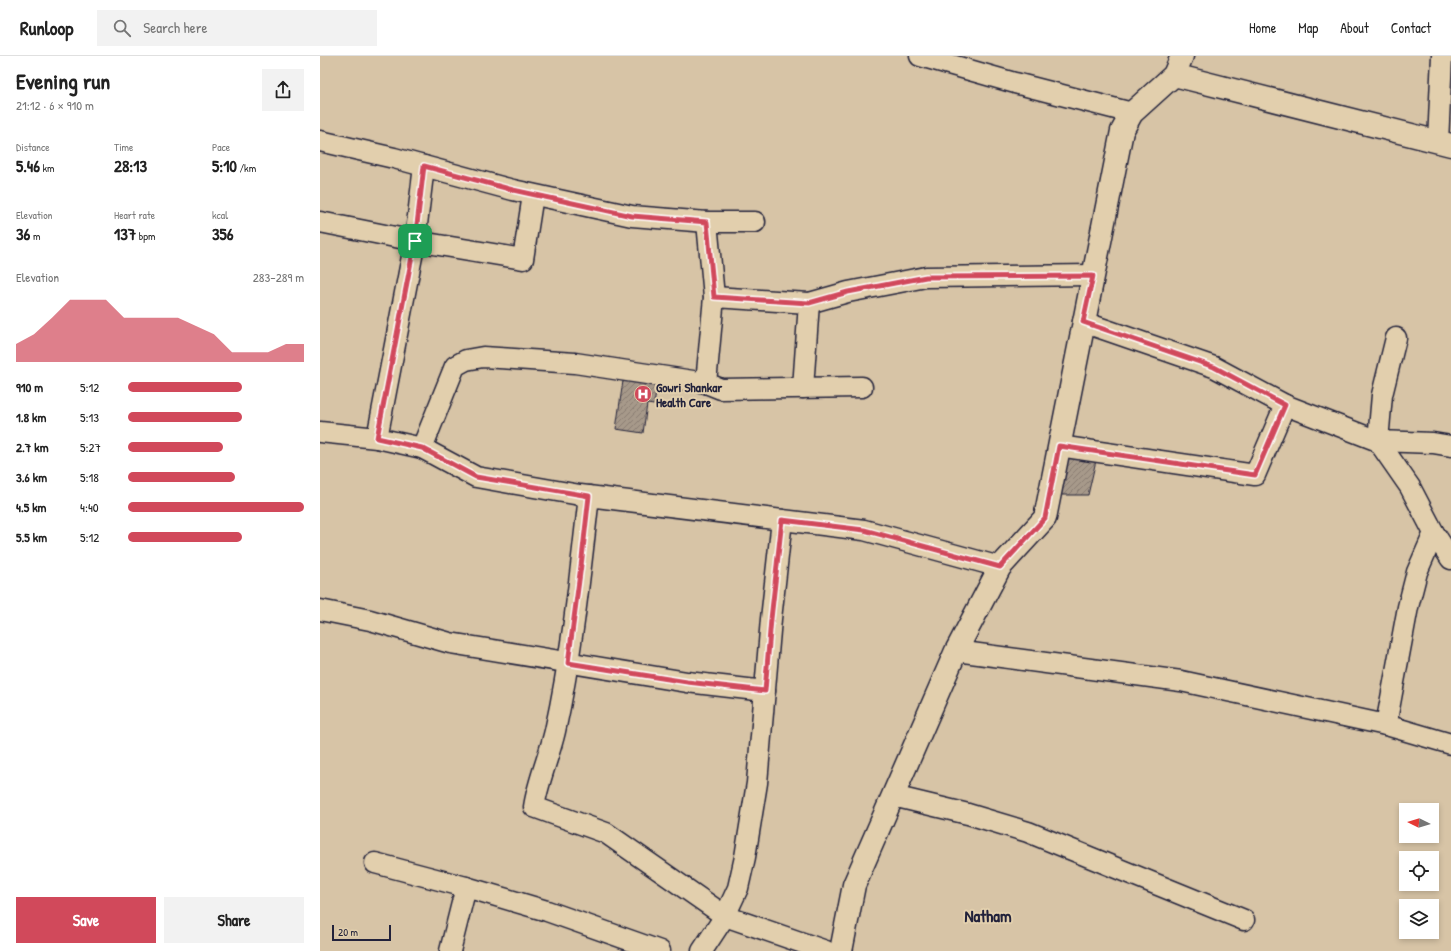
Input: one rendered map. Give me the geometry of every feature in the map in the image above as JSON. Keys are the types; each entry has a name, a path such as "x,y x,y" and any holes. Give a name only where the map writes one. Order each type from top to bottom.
{"street":[{"path":"920,56 1015,84 1132,113"},
{"path":"841,951 854,886 956,651 1000,567 1045,518 1122,131 1132,113 1178,65 1445,144 1442,56"},
{"path":"320,141 424,166 533,195 632,216 707,222 755,222"},
{"path":"377,438 415,241 424,166"},
{"path":"320,222 415,241 523,259 533,195"},
{"path":"706,383 714,297 707,222"},
{"path":"714,297 809,303 848,292 926,277 1093,276"},
{"path":"803,388 809,303"},
{"path":"1083,322 1214,367 1285,405 1378,441 1442,444 1451,430"},
{"path":"1396,338 1382,395 1378,441 1410,487 1434,533 1451,559"},
{"path":"422,448 455,366 466,360 483,357 575,363 706,383 722,389 862,387"},
{"path":"1059,446 1255,475 1285,405"},
{"path":"320,432 377,438 422,448 476,477 589,496 864,530 1000,567"},
{"path":"589,496 568,663 554,732 534,807 606,833 725,916 826,951"},
{"path":"702,951 725,916 738,888 745,857 757,783 771,619 782,520"},
{"path":"1386,725 1408,607 1417,572 1434,533"},
{"path":"320,610 370,620 450,643 687,682 765,691"},
{"path":"956,651 1181,681 1386,725 1451,744"},
{"path":"893,796 968,814 1028,832 1244,920"},
{"path":"375,863 466,887 547,911 660,951"},
{"path":"450,951 466,887"}],"building":[{"path":"624,374 658,379 654,405 647,404 643,433 616,429"},
{"path":"1063,452 1097,456 1088,495 1054,495"}],"place":[{"name":"Gowri Shankar Health Care","path":"643,394"}],"district":[{"name":"Natham","path":"988,915"}],"route":[{"path":"424,166 513,190 632,216 707,222 714,297 809,303 848,292 926,277 1093,276 1083,322 1214,367 1285,405 1255,475 1059,446 1045,518 1000,567 864,530 782,520 765,691 687,682 568,663 589,496 476,477 422,448 377,438 415,241 424,166"}]}
